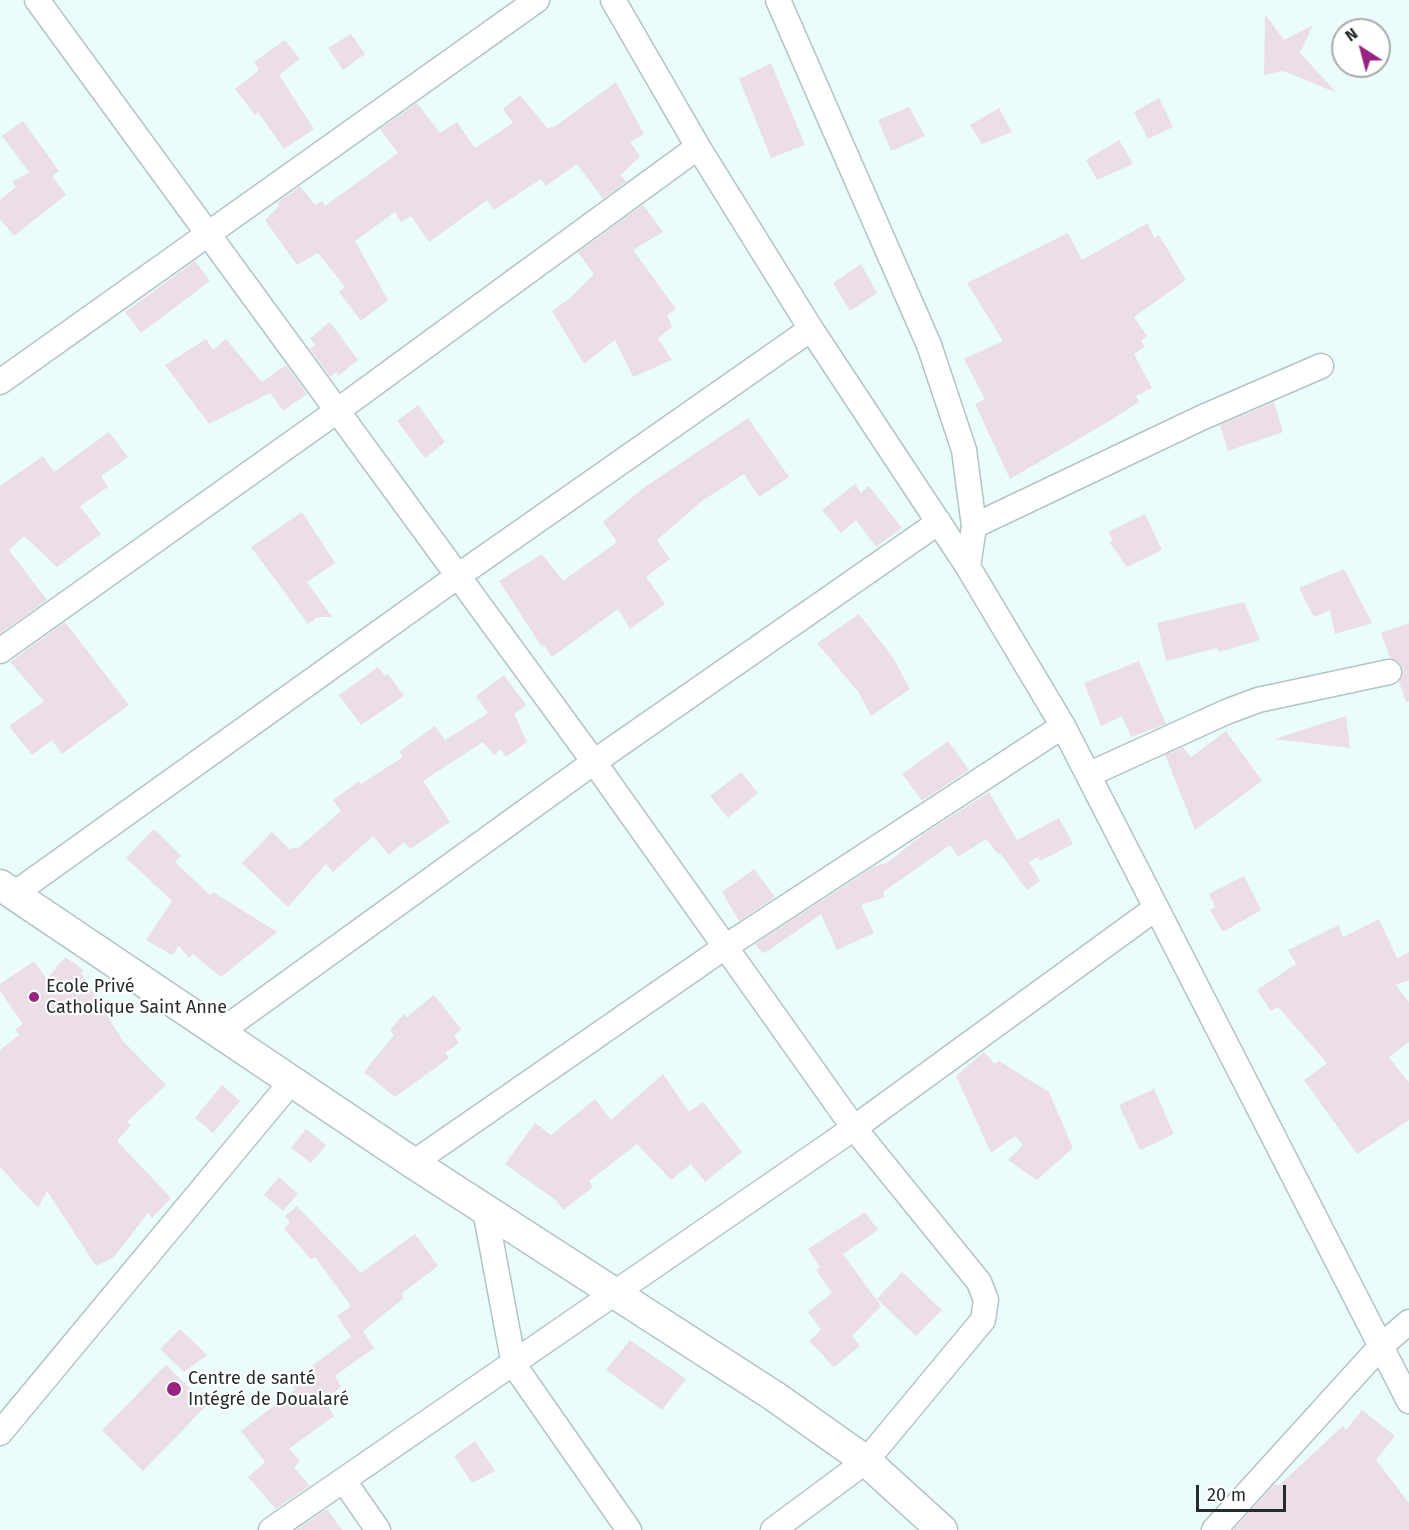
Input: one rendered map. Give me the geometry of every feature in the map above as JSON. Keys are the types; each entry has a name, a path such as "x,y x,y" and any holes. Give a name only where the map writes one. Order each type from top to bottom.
{"street":[{"path":"37,0 594,762 854,1128 979,1282 986,1300 982,1320 866,1461 773,1530"},
{"path":"0,382 537,0"},
{"path":"614,0 698,147 811,329 968,567 1063,726 1090,774 1156,908 1409,1401"},
{"path":"778,0 929,345 964,450 974,526 968,567"},
{"path":"0,651 337,411 698,147"},
{"path":"811,329 7,889 413,1163 612,1294 774,1396 866,1461 942,1530"},
{"path":"974,526 1211,414 1321,366"},
{"path":"220,1032 594,762 939,522"},
{"path":"1090,774 1226,712 1258,700 1389,672"},
{"path":"413,1163 725,947 1063,726"},
{"path":"271,1530 514,1365 612,1294 854,1128 1156,908"},
{"path":"0,1432 292,1081"},
{"path":"485,1210 514,1365 629,1530"},
{"path":"1214,1530 1381,1346 1409,1322"},
{"path":"344,1480 378,1530"}],"building":[{"path":"1265,14 1284,40 1313,25 1300,53 1337,93 1283,71 1264,75"},
{"path":"351,34 365,54 343,70 328,48"},
{"path":"285,40 300,59 279,75 314,129 284,149 258,112 255,115 235,89 259,70 254,62"},
{"path":"771,63 805,145 771,158 739,79"},
{"path":"616,82 644,134 630,142 640,156 621,175 626,182 603,199 577,164 546,186 541,179 494,210 487,200 429,242 411,216 401,222 395,212 355,241 388,300 361,321 339,292 345,287 318,253 297,265 265,220 279,206 277,203 300,186 315,205 322,201 325,206 398,153 380,129 417,103 440,133 457,122 475,148 513,123 503,109 520,95 548,129 552,126 553,128"},
{"path":"1159,98 1173,127 1148,139 1134,112"},
{"path":"909,107 925,136 891,151 878,120"},
{"path":"999,108 1012,132 982,144 970,125"},
{"path":"23,121 59,171 52,176 66,195 14,236 0,219 0,200 16,187 12,182 29,172 2,136"},
{"path":"1119,140 1133,164 1097,180 1086,160"},
{"path":"643,205 663,232 633,250 676,309 667,315 672,327 658,338 672,360 633,377 615,340 584,364 552,311 569,299 594,274 578,252"},
{"path":"1148,223 1154,238 1159,235 1186,280 1134,317 1147,336 1141,341 1145,347 1134,354 1152,388 1136,396 1139,402 1111,420 1010,479 975,404 985,399 964,359 1003,341 967,283 1068,233 1082,260"},
{"path":"195,261 210,281 141,333 125,312"},
{"path":"861,264 877,293 850,311 833,283"},
{"path":"330,322 358,360 338,376 336,372 330,377 310,349 315,345 310,338"},
{"path":"206,339 213,350 226,339 262,382 286,365 307,394 283,411 270,393 209,424 165,365"},
{"path":"1274,402 1283,432 1228,451 1220,425"},
{"path":"418,405 445,442 425,458 397,421"},
{"path":"748,418 789,477 759,497 744,474 702,501 657,540 670,559 646,577 665,604 630,629 618,609 552,657 544,645 542,647 499,581 542,554 563,581 617,542 603,522 642,489"},
{"path":"109,432 128,457 101,476 108,487 80,506 101,534 57,567 24,536 9,550 47,600 0,634 0,486 43,456 54,472"},
{"path":"855,484 861,493 869,486 902,528 876,547 856,520 841,533 822,510"},
{"path":"302,512 335,563 307,582 332,617 317,617 308,624 251,547"},
{"path":"1145,514 1162,550 1127,567 1109,542 1113,540 1108,532"},
{"path":"1344,569 1372,623 1335,634 1330,610 1314,617 1299,588"},
{"path":"1244,602 1260,640 1219,652 1217,648 1166,661 1157,623"},
{"path":"859,614 892,656 910,689 871,716 859,693 817,643"},
{"path":"65,622 129,705 62,754 52,740 32,755 9,726 44,701 10,662"},
{"path":"1409,623 1409,701 1406,702 1399,682 1403,668 1399,662 1390,658 1381,633"},
{"path":"1139,661 1166,724 1131,737 1122,716 1101,726 1084,683"},
{"path":"378,667 385,676 388,674 404,696 361,725 339,695"},
{"path":"504,675 526,705 514,714 527,742 506,757 501,749 494,755 483,742 423,781 450,822 410,849 404,842 389,855 373,836 333,872 326,864 288,907 242,863 272,832 290,850 294,847 297,849 341,811 333,800 359,781 361,784 403,757 399,752 435,726 445,740 488,713 476,696"},
{"path":"1346,716 1350,748 1274,739"},
{"path":"1226,731 1262,781 1195,830 1165,755 1183,747 1191,757"},
{"path":"948,741 969,770 922,801 902,774"},
{"path":"741,772 758,793 728,818 710,796"},
{"path":"989,792 1017,840 1059,818 1073,844 1040,861 1038,857 1029,862 1040,881 1027,890 1000,853 998,854 986,839 958,857 950,845 883,892 885,897 861,905 874,933 837,950 821,914 768,951 762,953 755,944 875,866 887,863 924,834"},
{"path":"154,829 181,856 175,862 210,895 213,892 277,932 221,977 193,954 189,958 179,946 172,955 146,940 172,901 126,858"},
{"path":"754,869 775,897 739,921 722,892"},
{"path":"1244,876 1261,910 1223,932 1210,910 1215,907 1209,894"},
{"path":"1379,919 1397,958 1409,952 1409,980 1396,985 1409,1003 1409,1042 1389,1057 1409,1083 1409,1120 1357,1154 1304,1080 1327,1063 1278,1007 1271,1011 1257,990 1296,964 1288,950 1339,925 1343,937"},
{"path":"65,957 84,970 81,973 123,1041 166,1085 127,1122 131,1125 117,1141 171,1198 152,1218 148,1213 114,1257 96,1266 47,1191 38,1208 0,1167 0,1050 19,1035 15,1029 23,1024 0,991 0,984 34,961 47,979"},
{"path":"434,995 461,1029 454,1036 459,1043 445,1053 449,1058 395,1097 364,1072 394,1035 390,1030 404,1014 407,1017"},
{"path":"984,1052 995,1064 999,1061 1049,1092 1073,1148 1037,1180 1008,1160 1023,1145 1015,1136 991,1153 956,1076"},
{"path":"663,1074 689,1112 703,1102 742,1152 705,1182 691,1164 671,1180 637,1144 589,1181 593,1187 563,1210 557,1201 505,1164 535,1123 551,1135 595,1099 611,1120"},
{"path":"222,1085 240,1101 213,1133 195,1118"},
{"path":"1154,1089 1174,1134 1140,1150 1119,1105"},
{"path":"306,1129 326,1145 311,1163 291,1148"},
{"path":"279,1177 298,1194 283,1211 264,1195"},
{"path":"297,1206 361,1273 415,1234 438,1266 401,1294 404,1298 363,1331 374,1348 335,1376 341,1387 324,1400 334,1416 289,1449 300,1461 294,1467 310,1486 276,1509 248,1477 265,1462 241,1431 296,1389 290,1382 351,1337 337,1316 351,1306 315,1257 311,1259 284,1229 290,1223 285,1216"},
{"path":"865,1212 878,1230 843,1254 881,1306 852,1336 860,1346 834,1367 809,1341 821,1330 808,1312 832,1293 816,1270 820,1267 808,1249"},
{"path":"902,1272 942,1310 916,1336 877,1299"},
{"path":"180,1329 207,1355 184,1372 160,1349"},
{"path":"630,1340 686,1379 662,1410 606,1370"},
{"path":"166,1365 207,1405 143,1471 102,1430"},
{"path":"1362,1410 1395,1436 1376,1460 1409,1503 1409,1530 1233,1530 1272,1487 1276,1484 1278,1486 1343,1426 1346,1430"},
{"path":"475,1441 495,1471 472,1483 454,1456"},
{"path":"327,1509 342,1530 296,1530"}],"place":[{"name":"Ecole Privé Catholique Saint Anne","path":"34,997"},
{"name":"Centre de santé Intégré de Doualaré","path":"174,1389"}]}
